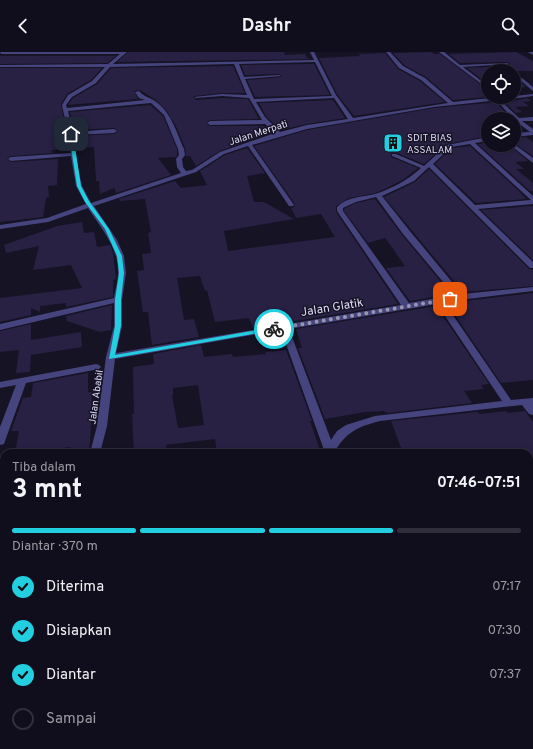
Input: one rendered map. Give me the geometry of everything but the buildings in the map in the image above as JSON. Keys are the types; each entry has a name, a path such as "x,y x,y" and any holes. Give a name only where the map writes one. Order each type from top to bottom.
{"street":[{"path":"1,53 124,52"},
{"path":"124,52 92,84 70,96 64,103 66,110 152,101"},
{"path":"312,52 336,97 351,119"},
{"path":"388,52 401,67 423,79 452,104"},
{"path":"441,52 481,83"},
{"path":"0,66 162,65 317,61"},
{"path":"236,63 259,114 279,134"},
{"path":"459,66 481,65"},
{"path":"242,78 279,76"},
{"path":"522,80 533,90"},
{"path":"137,92 141,97 150,99 166,114 181,149 182,155 179,159 180,167 185,174"},
{"path":"196,97 222,95 251,99 336,97"},
{"name":"Jalan Merpati","path":"521,96 533,95"},
{"name":"Jalan Merpati","path":"0,227 48,220 185,174 201,167 222,153 307,126 481,101"},
{"path":"502,104 510,112"},
{"name":"Jalan Ababil","path":"66,110 71,134 76,176 79,186 107,229 120,256 122,283 118,300 118,326 111,357 102,426 96,449"},
{"path":"521,120 533,118"},
{"path":"210,123 266,122"},
{"path":"521,122 533,132"},
{"path":"71,134 114,131"},
{"path":"521,134 533,132"},
{"path":"407,307 340,210 340,207 346,203 378,195 412,180 449,146 481,140"},
{"path":"471,142 533,199"},
{"path":"249,144 291,205"},
{"path":"521,151 533,161"},
{"path":"11,159 74,154"},
{"path":"394,155 428,166 473,207 533,266"},
{"path":"378,195 406,232 460,297"},
{"path":"473,207 533,202"},
{"name":"Jalan Glatik","path":"111,357 284,326 407,307 460,297 533,289"},
{"path":"0,327 118,300"},
{"path":"440,301 509,404"},
{"path":"284,326 328,449"},
{"path":"0,385 96,368"},
{"path":"0,441 22,381"},
{"path":"331,449 341,434 353,426 366,421 529,401 533,412"}],"way so far":[{"path":"274,329 284,326 309,324 450,299"}],"place":[{"name":"SDIT BIAS ASSALAM","path":"393,143"}],"route":[{"path":"71,134 76,176 79,186 87,202 107,229 120,256 122,283 118,300 118,326 111,357 274,329"}]}
